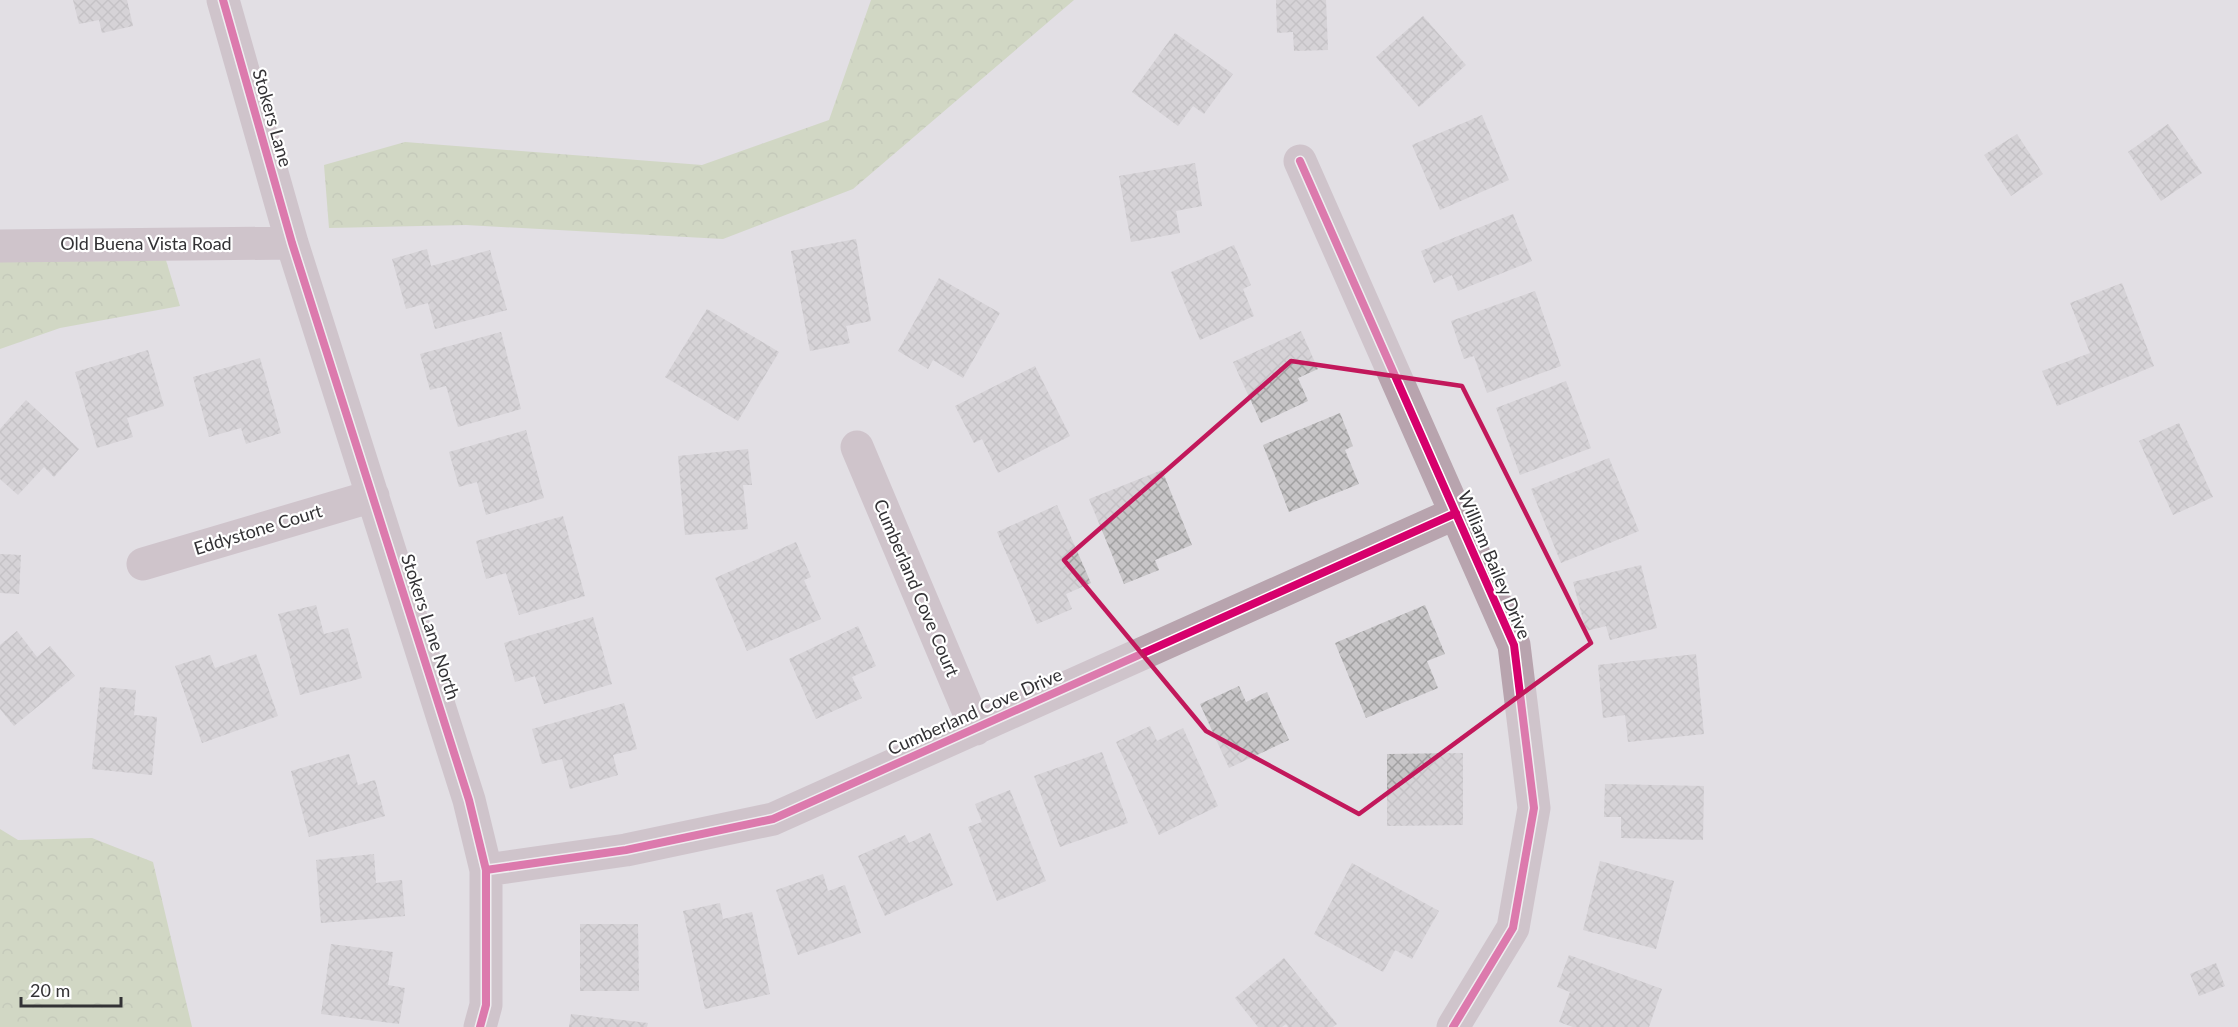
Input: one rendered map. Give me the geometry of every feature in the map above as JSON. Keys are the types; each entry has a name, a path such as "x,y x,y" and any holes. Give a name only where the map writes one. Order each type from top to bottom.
{"street":[{"name":"Stokers Lane","path":"223,0 292,243"},
{"name":"William Bailey Drive","path":"1300,161 1514,645 1534,808 1513,928 1453,1027"},
{"name":"Old Buena Vista Road","path":"0,246 292,243"},
{"name":"Stokers Lane North","path":"292,243 469,800 486,870 486,1005 480,1027"},
{"name":"Cumberland Cove Court","path":"856,447 976,729"},
{"name":"Eddystone Court","path":"142,564 372,496"},
{"name":"Cumberland Cove Drive","path":"486,870 626,850 773,819 1456,513"}],"highlighted area":[{"path":"1291,361 1462,386 1591,643 1359,814 1206,731 1064,560"}],"green space":[{"path":"871,0 1074,0 853,189 723,239 466,225 329,228 324,165 405,142 702,165 829,120"},
{"path":"161,244 180,306 60,328 0,349 0,246"},
{"path":"0,829 18,840 92,838 153,862 192,1027 0,1027"}],"building":[{"path":"73,0 127,0 133,26 102,33 99,20 79,24"},
{"path":"1276,0 1326,0 1328,50 1294,51 1293,32 1277,33"},
{"path":"1423,16 1466,65 1419,107 1376,57"},
{"path":"1175,33 1233,74 1204,114 1193,106 1178,126 1132,92"},
{"path":"1482,115 1509,180 1440,210 1412,145"},
{"path":"2168,124 2202,173 2161,201 2128,152"},
{"path":"2017,134 2043,174 2011,196 1984,155"},
{"path":"1195,163 1202,206 1176,211 1180,233 1131,242 1119,176"},
{"path":"1513,214 1532,261 1458,291 1452,275 1434,283 1421,251"},
{"path":"856,239 871,321 846,326 850,343 810,351 791,251"},
{"path":"1234,245 1251,285 1243,289 1254,316 1200,340 1171,272"},
{"path":"427,249 431,266 490,250 507,310 435,329 428,303 406,309 392,259"},
{"path":"939,278 1000,313 963,378 933,360 928,369 898,351"},
{"path":"2122,283 2154,366 2057,406 2042,371 2090,353 2070,303"},
{"path":"1535,291 1561,366 1487,393 1474,356 1464,359 1451,321"},
{"path":"707,309 779,352 738,421 665,377"},
{"path":"1301,331 1318,369 1298,378 1308,401 1261,423 1233,362"},
{"path":"501,332 521,409 458,427 446,386 430,390 420,354"},
{"path":"148,350 164,406 127,418 133,437 97,448 75,372"},
{"path":"260,358 281,433 246,444 241,428 209,437 193,377"},
{"path":"1035,366 1070,436 998,473 982,439 974,443 955,406"},
{"path":"1566,381 1591,448 1520,475 1496,408"},
{"path":"26,400 79,449 54,477 44,467 18,495 0,479 0,429"},
{"path":"1340,413 1353,446 1345,450 1359,484 1289,512 1263,445"},
{"path":"2179,423 2213,497 2173,515 2139,441"},
{"path":"526,430 544,498 486,515 477,482 459,487 449,452"},
{"path":"748,449 752,485 743,485 748,529 685,535 678,456"},
{"path":"1609,458 1639,531 1561,563 1531,489"},
{"path":"1162,470 1192,545 1155,560 1159,570 1124,584 1089,499"},
{"path":"1057,505 1091,583 1066,594 1072,609 1037,624 997,532"},
{"path":"563,516 585,596 519,615 506,573 486,579 476,541"},
{"path":"796,542 811,577 804,580 821,619 747,651 715,578"},
{"path":"0,554 21,555 19,594 0,593"},
{"path":"1641,565 1657,628 1610,640 1606,626 1586,631 1573,582"},
{"path":"316,605 324,634 348,628 362,678 300,695 278,614"},
{"path":"1425,605 1445,654 1427,661 1438,688 1366,718 1335,643"},
{"path":"593,617 612,684 544,704 535,676 515,682 504,643"},
{"path":"858,626 876,666 852,677 862,698 816,719 789,659"},
{"path":"17,631 37,657 50,646 75,676 14,726 0,709 0,645"},
{"path":"256,654 278,716 202,743 175,666 210,655 215,668"},
{"path":"1696,654 1704,734 1628,742 1625,715 1603,718 1598,665"},
{"path":"1239,686 1246,702 1267,692 1289,740 1229,768 1200,704"},
{"path":"100,687 136,690 134,715 157,717 152,775 92,769"},
{"path":"624,703 637,749 613,755 618,775 570,789 562,759 542,764 532,729"},
{"path":"1150,726 1157,741 1183,728 1218,806 1159,835 1116,742"},
{"path":"1102,752 1128,823 1060,847 1034,776"},
{"path":"1463,753 1463,825 1387,826 1387,754"},
{"path":"349,754 358,785 375,780 385,816 309,837 291,771"},
{"path":"1605,784 1704,786 1703,840 1621,838 1621,817 1604,817"},
{"path":"1010,790 1046,881 997,901 968,827 982,822 975,804"},
{"path":"930,833 953,885 885,916 858,856 905,835 909,843"},
{"path":"374,854 376,883 402,880 405,916 321,923 316,860"},
{"path":"1600,861 1674,881 1656,949 1583,930"},
{"path":"1352,863 1439,911 1412,959 1395,950 1383,972 1314,934"},
{"path":"823,874 828,891 845,885 861,933 798,955 776,890"},
{"path":"720,903 723,919 752,912 770,994 705,1009 683,911"},
{"path":"580,924 638,924 639,991 580,991"},
{"path":"331,944 393,952 388,985 405,988 399,1024 321,1014"},
{"path":"1569,955 1662,989 1649,1027 1573,1027 1559,1022 1570,992 1557,987"},
{"path":"1284,958 1337,1024 1333,1027 1288,1027 1286,1024 1282,1027 1258,1027 1235,998"},
{"path":"2216,963 2225,986 2199,996 2190,974"},
{"path":"571,1014 648,1023 647,1027 569,1027"}],"cycle path":[{"path":"223,0 292,243 469,800 486,870 486,1005 480,1027"},
{"path":"1300,161 1514,645 1534,808 1513,928 1453,1027"},
{"path":"486,870 626,850 773,819 1456,513"}]}
